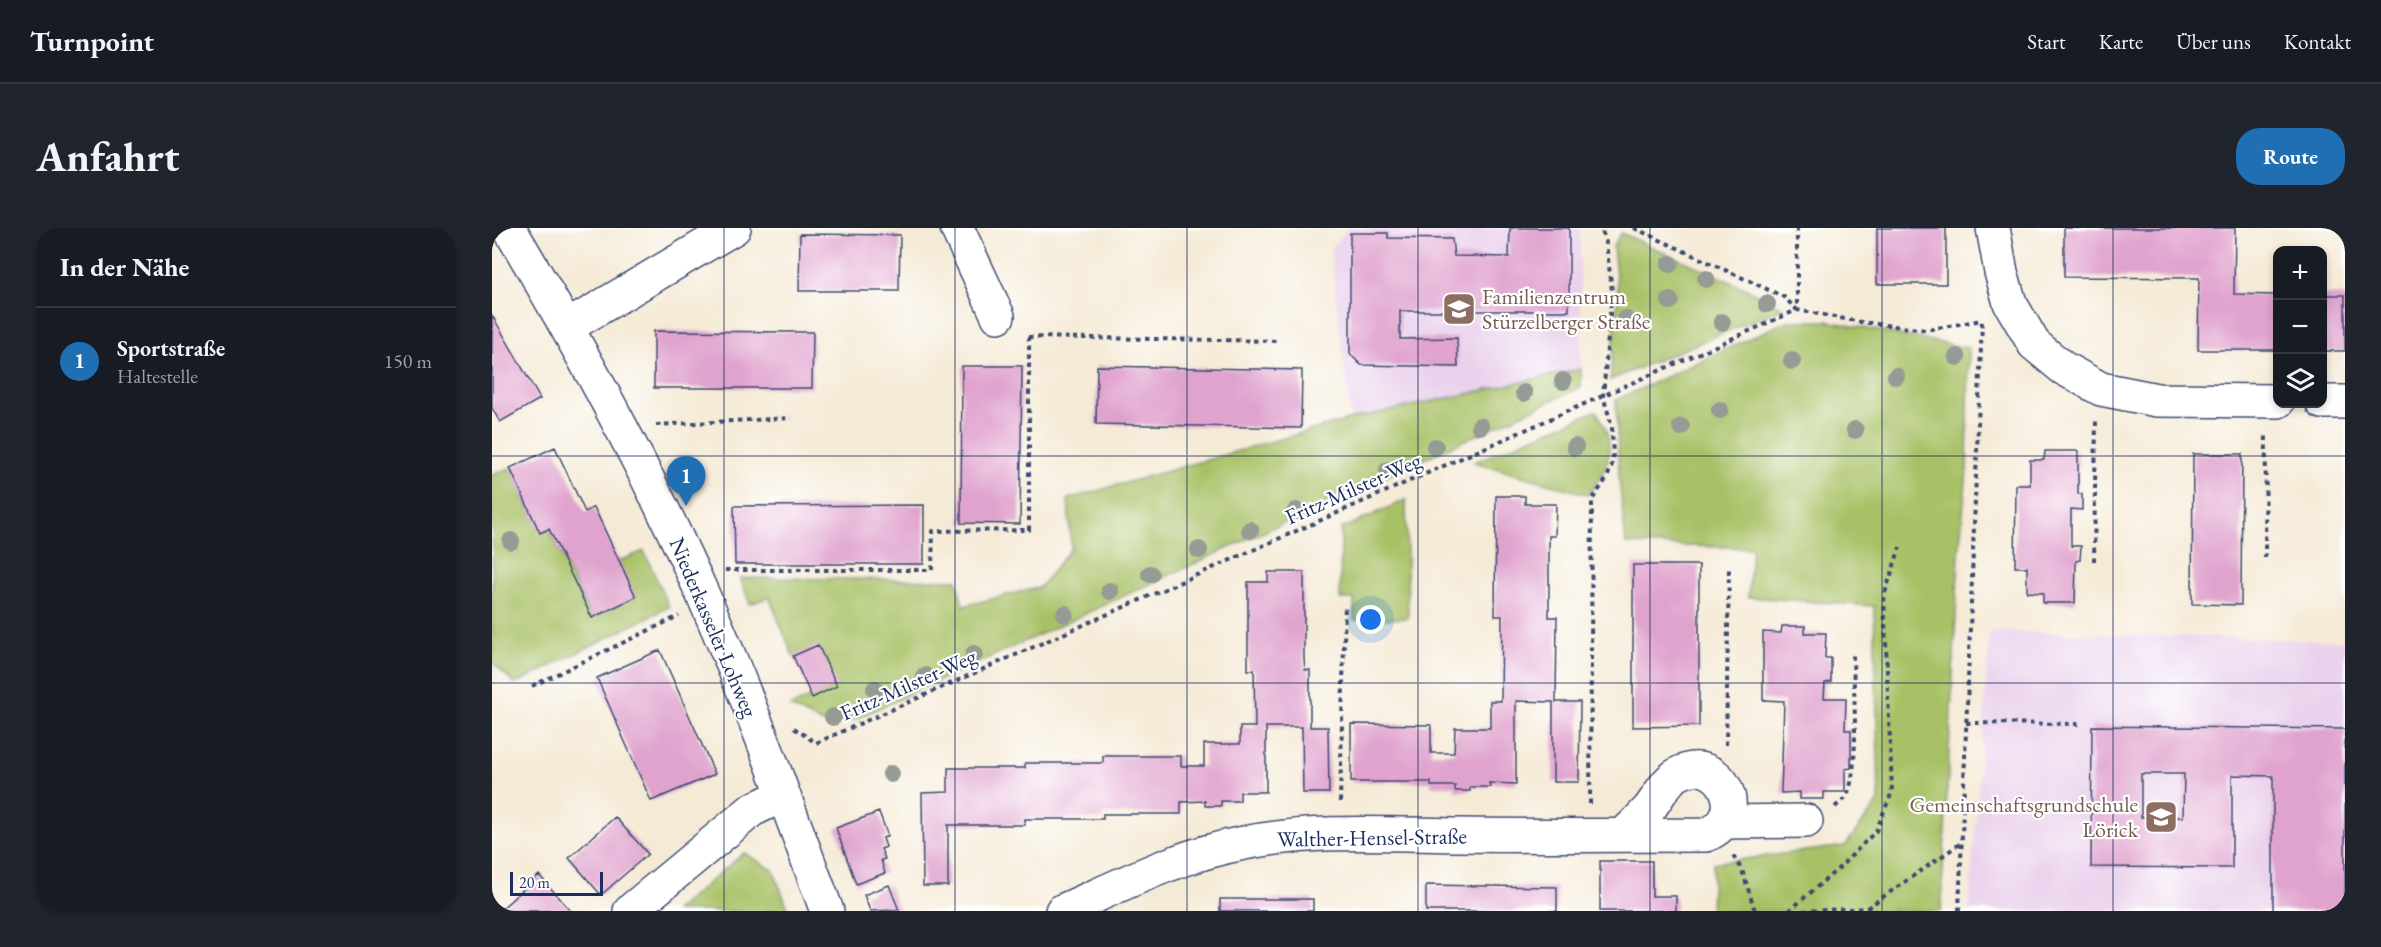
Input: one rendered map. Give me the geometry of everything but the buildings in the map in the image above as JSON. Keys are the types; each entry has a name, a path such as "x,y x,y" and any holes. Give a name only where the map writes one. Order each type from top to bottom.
{"street":[{"name":"Niederkasseler Lohweg","path":"509,228 622,427 667,517 707,603 827,911"},
{"path":"567,327 734,228"},
{"path":"957,228 998,316"},
{"path":"1993,228 2001,272 2010,303 2034,345 2062,368 2101,389 2157,400 2272,401"},
{"path":"2327,402 2345,402"},
{"path":"1623,835 1649,809 1671,779 1680,772 1695,769 1707,771 1720,778 1729,794 1730,808 1721,827"},
{"path":"630,911 752,810 783,795"},
{"name":"Walther-Hensel-Straße","path":"1062,911 1145,873 1194,856 1241,843 1283,836 1339,833 1706,835 1721,827 1819,815"}],"path":[{"path":"1590,836 1592,500 1607,478 1613,462 1612,426 1603,396 1612,290 1606,243 1601,228"},
{"path":"1634,228 1784,297 1797,310 1861,322 1926,330 1982,320 2010,303"},
{"path":"1797,228 1797,310"},
{"name":"Fritz-Milster-Weg","path":"756,725 779,716 816,743 1797,310"},
{"path":"998,316 1029,338 1280,341"},
{"path":"1959,911 1982,320"},
{"path":"723,570 932,570 933,531 1029,530 1029,338"},
{"path":"2094,561 2096,408 2101,389"},
{"path":"2265,558 2272,401"},
{"path":"622,427 791,418"},
{"path":"1789,911 1840,867 1875,831 1892,792 1884,596 1900,547"},
{"path":"1725,787 1729,567"},
{"path":"532,686 707,603"},
{"path":"1339,833 1345,604"},
{"path":"1819,815 1846,797 1852,782 1854,762 1853,655"},
{"path":"1966,723 2082,724"},
{"path":"1721,827 1742,870 1755,911"},
{"path":"1867,908 1961,843"},
{"path":"1803,911 1867,908 1876,911"}],"shaded area":[{"name":"Familienzentrum Stürzelberger Straße","path":"1349,228 1580,228 1581,369 1351,419 1330,249"},
{"name":"Gemeinschaftsgrundschule Lörick","path":"1990,631 2345,641 2345,911 1969,911"}],"green space":[{"path":"1621,233 1753,292 1783,308 1610,380 1618,295 1613,246"},
{"path":"1787,321 1827,321 1969,348 1967,471 1959,554 1941,911 1711,911 1713,863 1845,846 1879,801 1874,606 1748,597 1752,548 1626,544 1619,478 1616,400"},
{"path":"1581,369 1581,387 855,719 823,723 790,707 836,686 793,656 769,597 750,604 740,578 957,580 963,606 1040,587 1071,548 1068,499 1351,419"},
{"path":"1596,411 1607,434 1609,454 1602,474 1588,495 1474,462"},
{"path":"510,468 540,532 549,529 591,618 636,597 619,561 644,551 669,607 515,684 492,662 492,475"},
{"path":"1406,500 1408,618 1354,620 1354,599 1340,599 1341,529"},
{"path":"744,853 773,870 789,911 675,911"}],"place":[{"name":"Familienzentrum Stürzelberger Straße","path":"1459,309"},
{"name":"Sportstraße","path":"686,506"},
{"name":"Gemeinschaftsgrundschule Lörick","path":"2161,817"}]}
